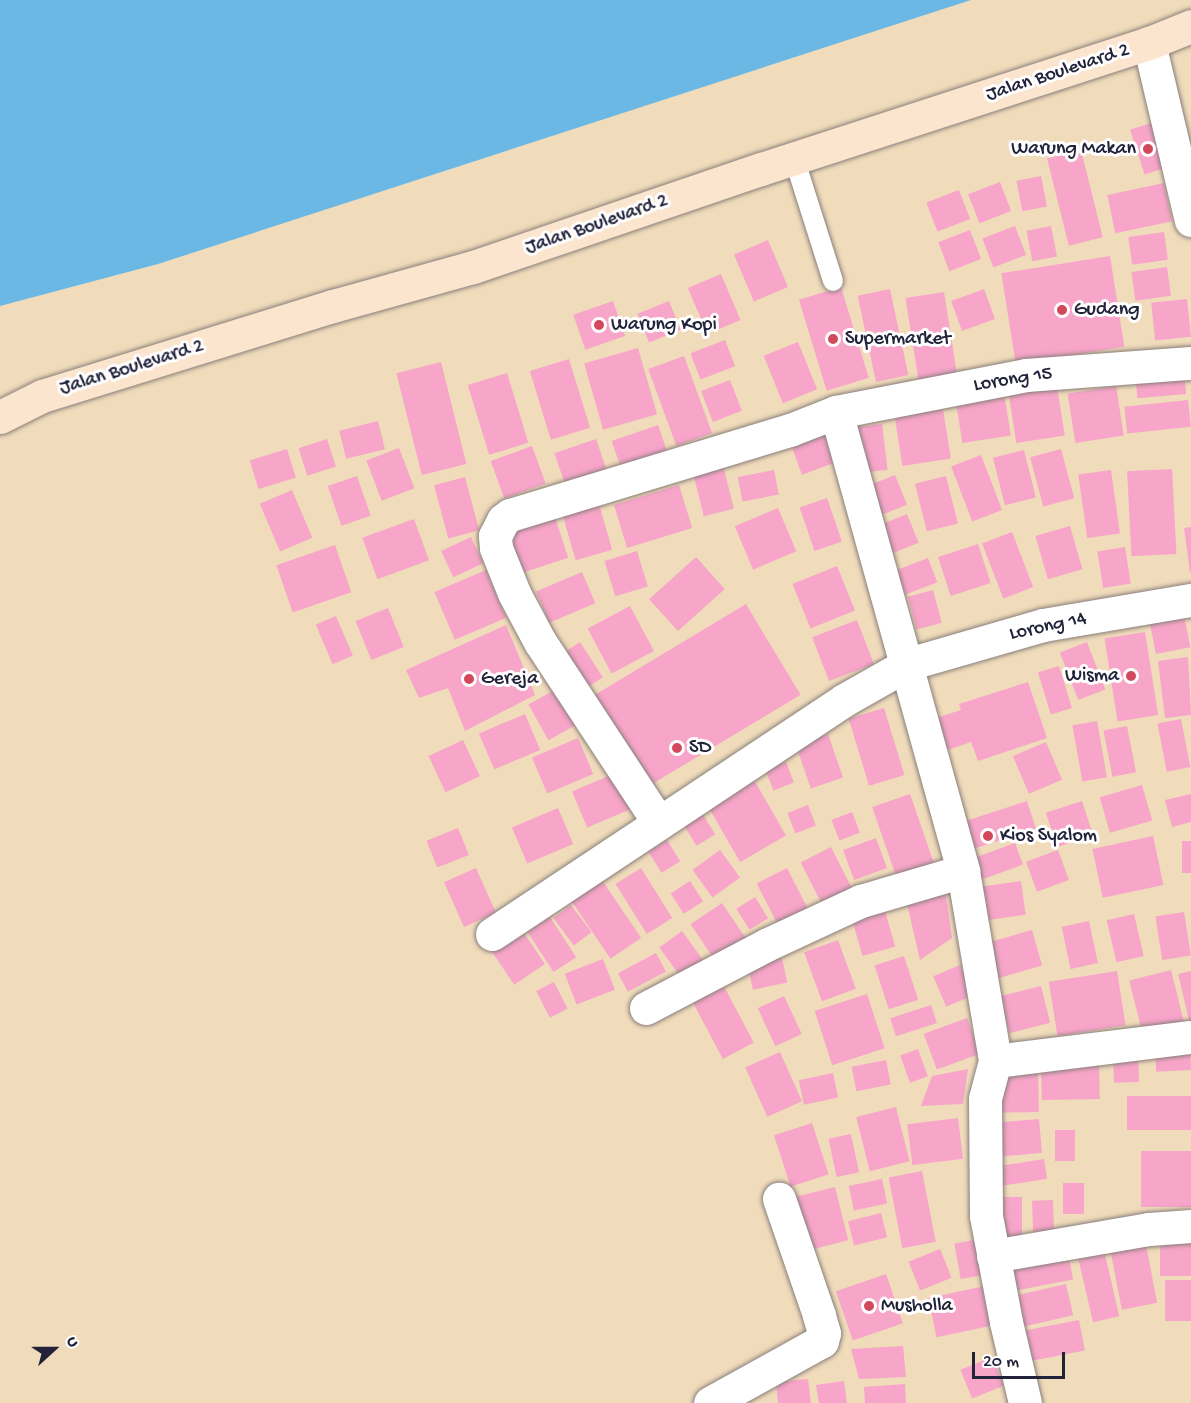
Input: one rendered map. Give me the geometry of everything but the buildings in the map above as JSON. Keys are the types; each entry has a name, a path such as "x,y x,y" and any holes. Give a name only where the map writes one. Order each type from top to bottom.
{"main road":[{"name":"Jalan Boulevard 2","path":"0,417 42,396 333,306 474,267 794,158 1149,43 1191,26"}],"street":[{"path":"1149,43 1191,220"},
{"name":"Lorong 15","path":"659,823 540,642 514,593 496,548 495,536 499,527 510,515 789,430 836,412 1026,375 1191,363"},
{"path":"836,412 908,664 963,871 995,1061 985,1100 986,1216 1025,1403"},
{"name":"Lorong 14","path":"492,934 844,700 908,664 1043,626 1191,600"},
{"path":"646,1008 765,945 861,901 963,871"},
{"path":"995,1061 1191,1037"},
{"path":"710,1403 822,1341 824,1333 819,1315 779,1199"},
{"path":"993,1256 1149,1229 1191,1226"}],"lane":[{"path":"794,158 833,281"}],"water":[{"path":"0,0 971,0 158,264 0,306"}],"place":[{"name":"Warung Makan","path":"1148,149"},
{"name":"Gudang","path":"1062,310"},
{"name":"Warung Kopi","path":"599,325"},
{"name":"Supermarket","path":"833,339"},
{"name":"Wisma","path":"1131,676"},
{"name":"Gereja","path":"469,679"},
{"name":"SD","path":"677,748"},
{"name":"Kios Syalom","path":"988,836"},
{"name":"Musholla","path":"869,1306"}]}
